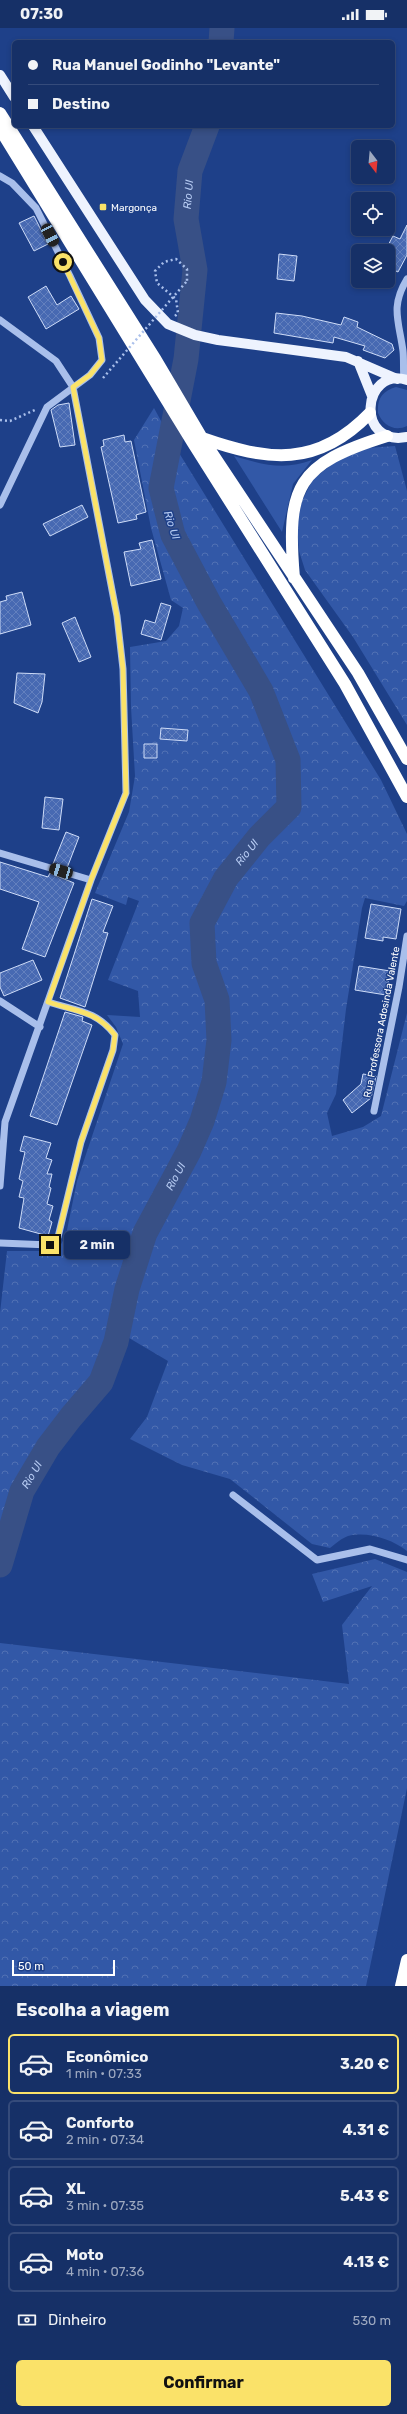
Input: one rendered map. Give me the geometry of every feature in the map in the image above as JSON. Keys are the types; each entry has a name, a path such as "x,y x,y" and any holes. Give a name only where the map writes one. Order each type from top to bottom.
{"highway":[{"path":"0,113 345,684 407,797"},
{"path":"0,129 151,363"},
{"path":"198,441 255,454 287,456 311,450 334,441 355,428 370,413"},
{"path":"294,579 290,537 292,518 300,487 310,473 336,454 387,436"},
{"path":"198,441 358,673 407,760"},
{"path":"401,1986 407,1960"}],"main road":[{"path":"0,76 12,94"},
{"path":"33,128 145,300 171,325 195,335 218,340 346,356 402,379"},
{"path":"358,361 372,396 370,413 373,422 387,436 407,437"},
{"path":"372,396 382,384 402,379"}],"street":[{"path":"0,176 12,183 36,208 99,338 102,360 90,375 47,407 0,505"},
{"path":"402,379 403,352 395,309 398,295 407,279"},
{"path":"0,320 56,361 73,387 109,566 123,669 126,793 91,880 5,1122 0,1186"},
{"path":"0,853 91,880"},
{"name":"Rua Professora Adosinda Valente","path":"374,1111 396,1002 407,936"},
{"path":"0,1001 40,1027"},
{"path":"0,1243 50,1245 58,1237 81,1142 113,1050 115,1035 104,1021 87,1013 48,1002"},
{"path":"233,1495 317,1560 370,1549 407,1560"}],"path":[{"path":"103,378 187,281 187,269 176,259 164,262 155,271 157,283 176,299 178,313 171,325"},
{"path":"0,420 10,420 30,411 47,407"}],"green space":[{"path":"396,387 407,390 407,426 402,428 393,428 386,424 378,413 378,404 381,396 387,391"},
{"path":"154,408 167,432 160,467 160,489 169,532 185,566 265,712 279,749 284,773 284,802 277,815 249,841 225,872 199,922 202,972 214,1004 212,1075 199,1117 131,1254 112,1341 98,1379 49,1437 22,1481 0,1543 0,1313 7,1251 49,1251 59,1248 66,1235 77,1181 123,1044 116,1027 107,1015 140,1017 138,991 108,980 139,901 128,897 126,905 95,893 129,812 135,776 131,707 130,647 166,641 179,626 183,608 171,600 151,528 134,440"},
{"path":"395,446 407,491 407,725 353,637 305,570 299,551 297,525 302,501 313,479 339,459 367,448"},
{"path":"176,448 381,780 407,834 407,901 404,906 365,898 362,908 346,1009 336,1094 327,1113 332,1136 363,1127 381,1116 407,1013 407,1551 394,1543 371,1535 348,1536 330,1548 312,1544 230,1479 182,1465 130,1439 147,1417 168,1361 124,1335 133,1294 152,1236 183,1176 220,1089 226,1035 225,1002 211,962 213,917 236,877 295,811 293,758 275,711 206,586 174,521 167,486"},
{"path":"234,456 263,464 282,466 312,460 293,484 282,532"},
{"path":"375,1559 407,1572 407,1788 366,1986 0,1986 0,1643 349,1684 342,1625 372,1586 323,1602 312,1574"}],"building":[{"path":"34,216 48,244 34,251 19,223"},
{"path":"407,225 407,255 398,272 395,270 395,244 389,244 393,236 400,239"},
{"path":"279,254 297,256 294,281 277,279"},
{"path":"46,286 57,305 71,296 79,309 46,329 28,297"},
{"path":"276,313 302,316 341,325 344,317 358,322 357,327 392,344 394,350 385,358 363,350 365,346 334,337 333,343 274,333"},
{"path":"69,403 75,445 60,447 51,410 58,405"},
{"path":"124,435 125,442 131,441 146,512 136,515 137,519 118,523 101,447 104,446 103,440"},
{"path":"82,505 88,517 50,536 43,524"},
{"path":"152,540 161,579 131,586 124,552 141,549 139,543"},
{"path":"22,592 31,625 0,634 0,602 7,600 6,596"},
{"path":"161,603 171,606 161,640 141,634 145,620 155,623"},
{"path":"75,617 91,657 79,662 62,623"},
{"path":"17,673 45,674 42,702 38,713 14,703"},
{"path":"161,728 188,730 187,741 160,739"},
{"path":"144,744 157,744 157,758 144,758"},
{"path":"45,797 63,799 59,830 42,828"},
{"path":"66,832 79,837 67,868 53,864"},
{"path":"0,862 48,877 50,873 74,883 45,957 22,949 39,902 0,889"},
{"path":"92,899 113,906 103,932 108,933 85,1007 60,998"},
{"path":"371,904 401,909 396,939 383,937 383,941 365,938"},
{"path":"33,960 42,980 4,996 0,987 0,973"},
{"path":"359,966 390,971 386,995 355,990"},
{"path":"65,1012 83,1017 82,1021 92,1025 57,1125 30,1116"},
{"path":"363,1074 376,1076 371,1098 352,1113 343,1100 361,1084"},
{"path":"24,1136 51,1143 46,1158 52,1160 47,1174 52,1174 49,1187 51,1188 47,1204 53,1206 49,1220 52,1222 48,1236 19,1228 24,1198 19,1197 23,1181 19,1179 25,1152 20,1151"}],"waterway":[{"name":"Rio Ul","path":"221,40 222,28"},
{"name":"Rio Ul","path":"0,1565 22,1491 48,1447 101,1382 116,1342 127,1289 145,1233 189,1151 202,1121 214,1082 219,1040 217,1000 204,963 202,923 226,878 259,837 289,807 288,760 261,691 209,603 173,535 161,488 186,359 195,270 186,219 190,171 206,128"}],"place":[{"name":"Margonça","path":"103,207"}],"route":[{"path":"50,1245 58,1237 81,1142 95,1097 113,1050 115,1035 104,1021 87,1013 48,1002 91,880 126,793 123,669 117,616 109,566 73,387 90,375 102,360 99,338 63,262"}]}
